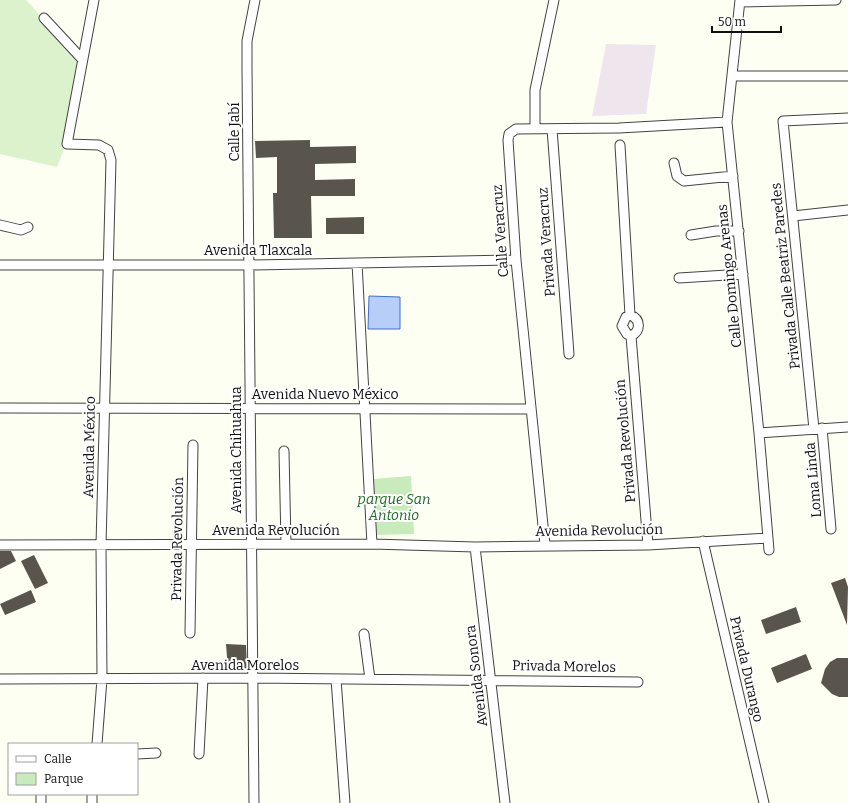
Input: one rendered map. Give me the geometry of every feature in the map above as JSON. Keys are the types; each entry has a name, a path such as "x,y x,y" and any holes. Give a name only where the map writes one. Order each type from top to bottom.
{"street":[{"path":"82,58 94,0"},
{"name":"Calle Jabí","path":"249,265 248,41 255,0"},
{"path":"535,129 535,90 554,0"},
{"path":"740,1 836,0"},
{"name":"Calle Domingo Arenas","path":"740,1 727,122 759,433 769,550"},
{"path":"44,18 82,58"},
{"name":"Avenida México","path":"82,58 67,144 99,145 108,150 111,160 101,545 102,679 97,743"},
{"path":"732,76 848,76"},
{"name":"Privada Calle Beatriz Paredes","path":"818,428 793,216 784,121 848,120"},
{"name":"Calle Veracruz","path":"545,545 516,260 508,140 509,134 516,130 619,128 727,122"},
{"name":"Privada Veracruz","path":"552,129 568,354"},
{"name":"Privada Revolución","path":"620,145 630,315 638,321 639,326 637,331 631,336"},
{"path":"674,163 676,176 679,180 684,181 733,176"},
{"path":"793,216 848,210"},
{"path":"0,225 21,230 28,228"},
{"path":"692,235 716,231 739,231"},
{"name":"Avenida Tlaxcala","path":"0,265 249,265 516,260"},
{"path":"358,263 372,544"},
{"name":"Avenida Chihuahua","path":"249,265 250,544 254,803"},
{"path":"679,278 743,274"},
{"name":"Privada Revolución","path":"630,315 626,317 622,326 623,330 631,336 648,545"},
{"name":"Avenida Nuevo México","path":"0,408 530,409"},
{"path":"759,433 848,427"},
{"name":"Loma Linda","path":"818,428 831,529"},
{"name":"Privada Revolución","path":"190,633 190,544 193,445"},
{"path":"284,451 286,544"},
{"name":"Avenida Revolución","path":"0,545 372,544 475,547 648,545 767,538"},
{"name":"Privada Durango","path":"703,541 764,803"},
{"name":"Avenida Sonora","path":"475,547 504,803"},
{"path":"364,634 370,679"},
{"path":"199,754 203,678"},
{"name":"Avenida Morelos","path":"0,680 203,678 490,679"},
{"path":"336,679 345,803"},
{"name":"Privada Morelos","path":"490,679 638,682"},
{"path":"138,754 156,753"}],"shaded area":[{"path":"606,44 656,45 646,114 592,116"}],"green space":[{"path":"0,0 26,0 81,59 66,144 57,167 0,154"},
{"name":"parque San Antonio","path":"411,476 414,534 375,535 373,479"}],"water":[{"path":"369,296 400,297 400,329 368,329"}],"building":[{"path":"310,140 310,147 356,146 356,163 315,164 315,180 355,179 355,196 311,196 312,238 274,238 273,193 277,193 277,157 256,158 255,141"},
{"path":"364,217 364,234 326,234 326,218"},
{"path":"0,551 11,551 16,561 0,569"},
{"path":"34,555 48,583 35,589 21,561"},
{"path":"845,578 848,587 847,625 831,583"},
{"path":"31,590 36,602 5,615 0,604"},
{"path":"796,607 801,622 766,634 761,620"},
{"path":"226,644 246,645 247,669 228,670"},
{"path":"806,654 812,669 777,683 771,668"},
{"path":"837,658 848,658 848,697 839,697 832,694 821,683 825,669 830,662"}]}
